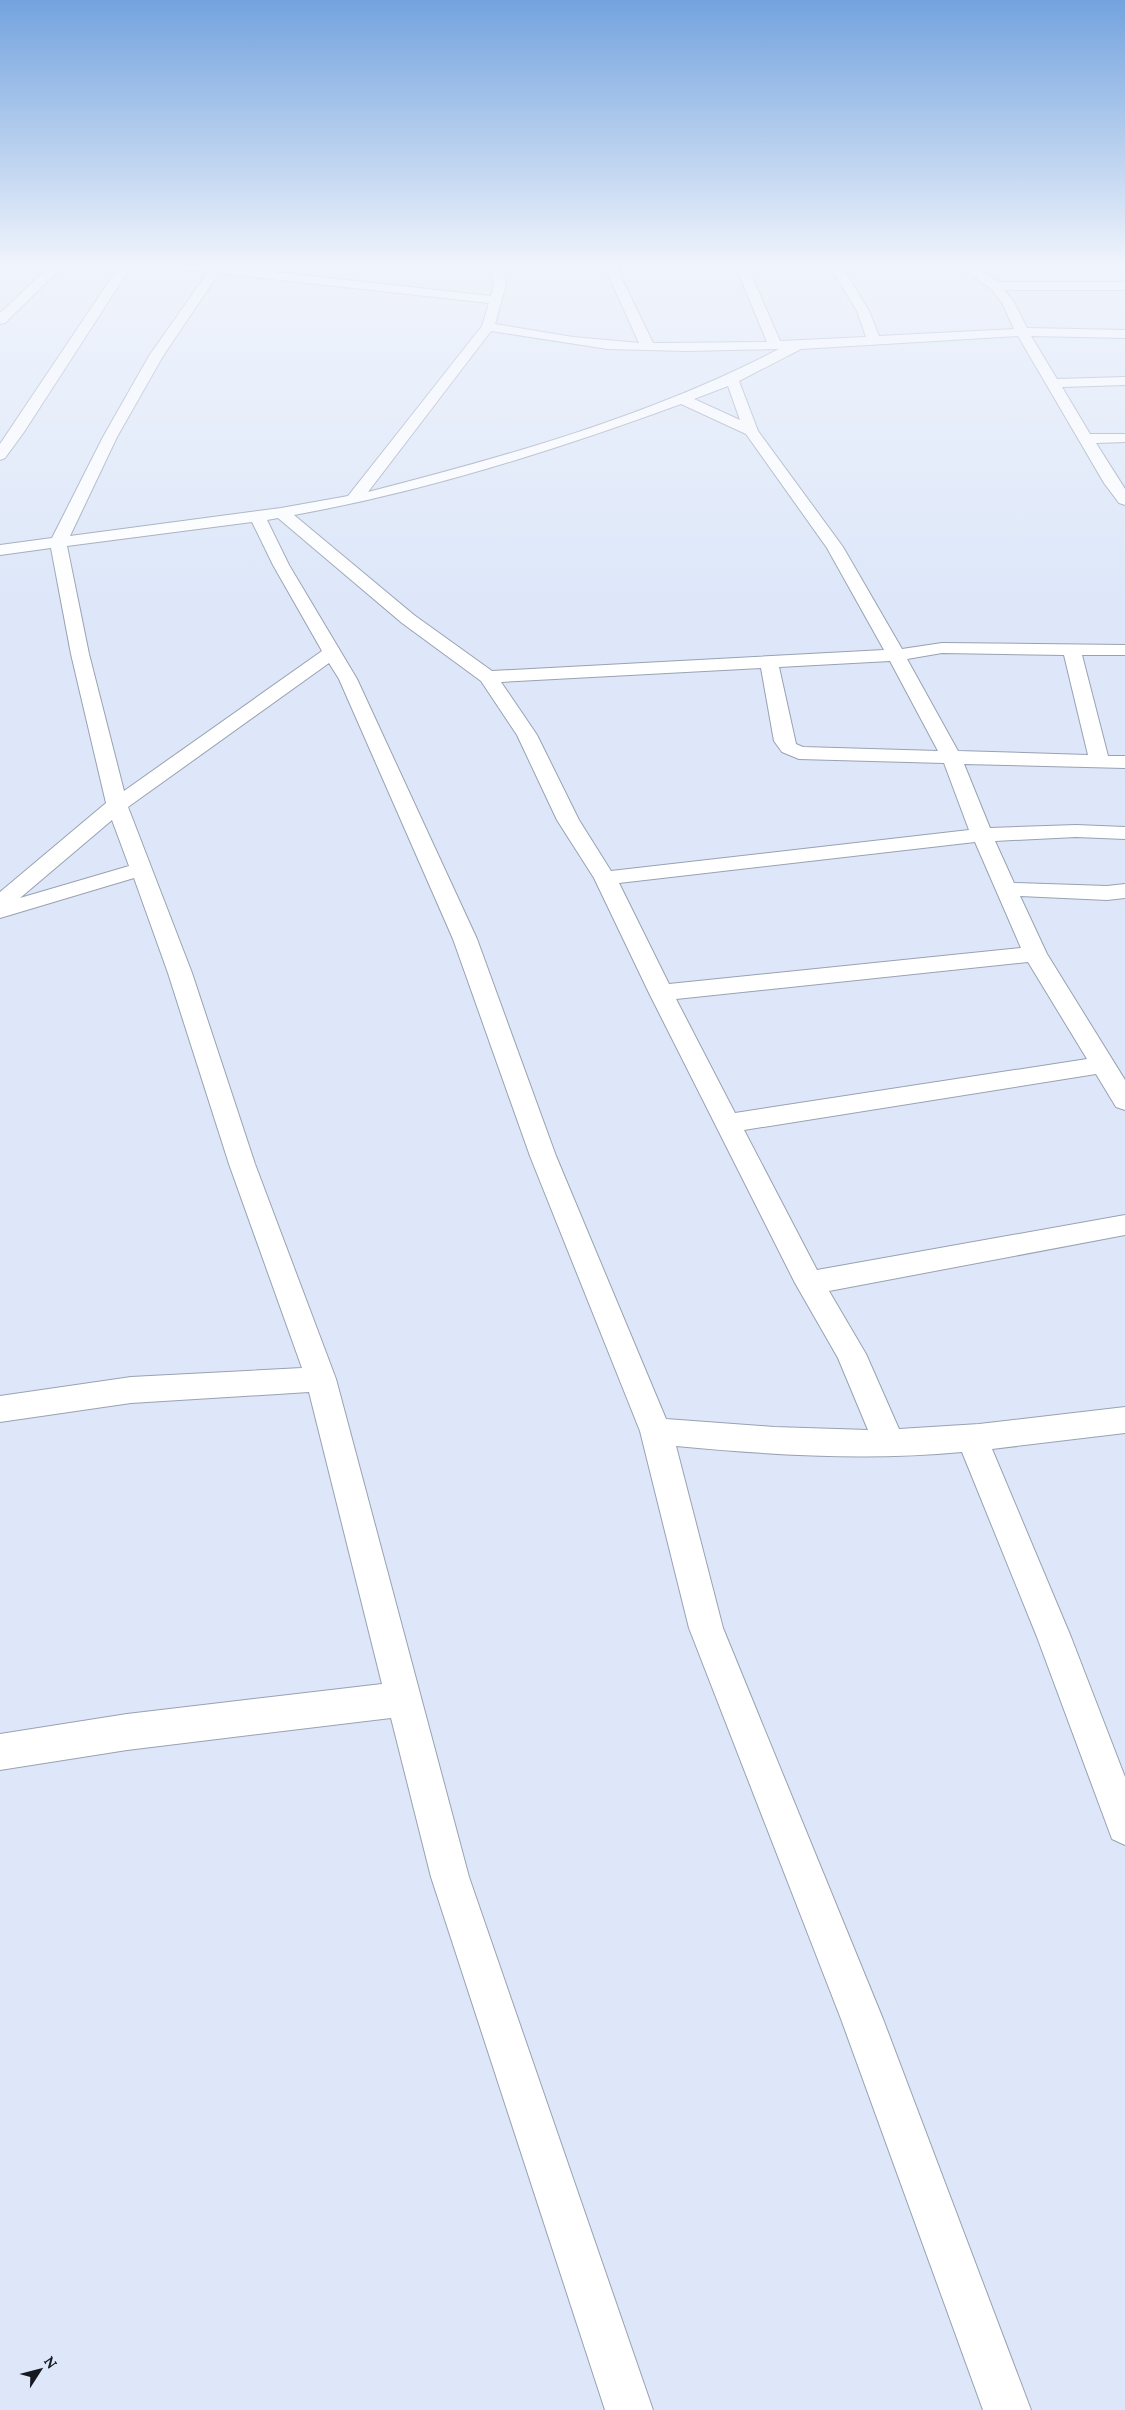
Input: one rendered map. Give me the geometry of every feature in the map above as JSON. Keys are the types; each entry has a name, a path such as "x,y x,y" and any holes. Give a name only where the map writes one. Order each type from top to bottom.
{"street":[{"path":"0,455 54,377"},
{"path":"144,377 110,437 58,543 80,654 117,805 180,973 242,1164 321,1379 450,1878 629,2410"},
{"path":"353,500 449,377"},
{"path":"0,550 281,513 353,500 463,472 575,438 735,377"},
{"path":"1049,377 1086,439 1119,483 1125,500"},
{"path":"732,379 751,431 835,547 896,655 952,758 982,835 1035,954 1125,1101"},
{"path":"1052,383 1125,382"},
{"path":"682,399 751,431"},
{"path":"1086,439 1125,438"},
{"path":"281,513 408,619 488,677 527,735 568,820 605,878 661,993 809,1283 851,1354 889,1443"},
{"path":"257,516 281,565 348,679 465,939 543,1156 656,1431 706,1628 862,2019 1007,2410"},
{"path":"488,677 896,655 942,648 1125,650"},
{"path":"1072,650 1100,762"},
{"path":"0,903 117,805 332,652"},
{"path":"769,662 784,741 789,748 799,754 1125,762"},
{"path":"605,878 982,835 1076,831 1125,833"},
{"path":"0,911 142,869"},
{"path":"1007,889 1107,893 1125,890"},
{"path":"661,993 1035,954"},
{"path":"727,1123 1102,1065"},
{"path":"809,1283 1125,1225"},
{"path":"0,1409 131,1390 321,1379"},
{"path":"656,1431 760,1440 889,1443 972,1439 1125,1420"},
{"path":"972,1439 1054,1637 1125,1826"},
{"path":"0,1752 127,1732 404,1699"}]}
